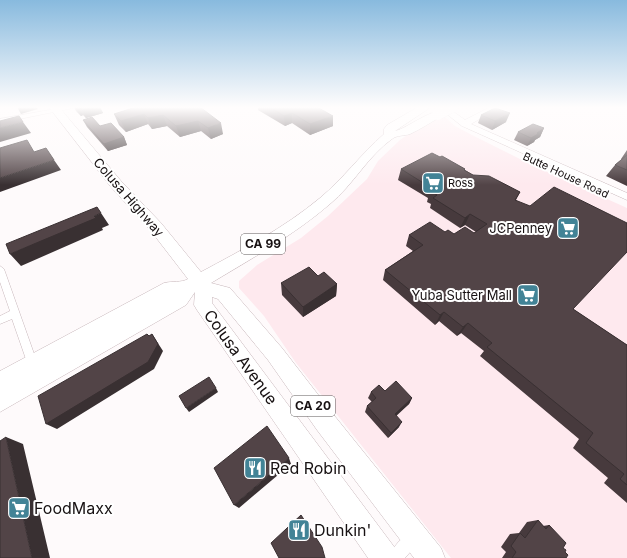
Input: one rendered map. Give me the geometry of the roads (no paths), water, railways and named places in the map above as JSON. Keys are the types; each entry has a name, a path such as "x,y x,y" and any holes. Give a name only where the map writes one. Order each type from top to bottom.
{"highway":[{"name":"Colusa Highway","path":"77,133 116,184 156,227 197,286"},
{"name":"CA 99","path":"0,382 36,372 180,300 197,286 256,249 310,212 342,186 372,150 390,135 403,133"},
{"name":"Colusa Avenue","path":"197,286 224,293 275,354 325,422 431,558"},
{"name":"Colusa Avenue","path":"197,286 203,305 385,558"},
{"name":"CA 99","path":"0,401 36,372"}],"main road":[{"name":"Butte House Road","path":"477,133 627,203"},
{"name":"Butte House Road","path":"484,133 627,197"}],"street":[{"path":"0,269 14,314 36,372"},
{"path":"0,320 14,314"},
{"path":"395,558 414,536"}],"place":[{"name":"Ross","path":"433,183"},
{"name":"JCPenney","path":"568,228"},
{"name":"Yuba Sutter Mall","path":"528,295"},
{"name":"Red Robin","path":"255,468"},
{"name":"FoodMaxx","path":"19,508"},
{"name":"Dunkin'","path":"299,530"}]}
